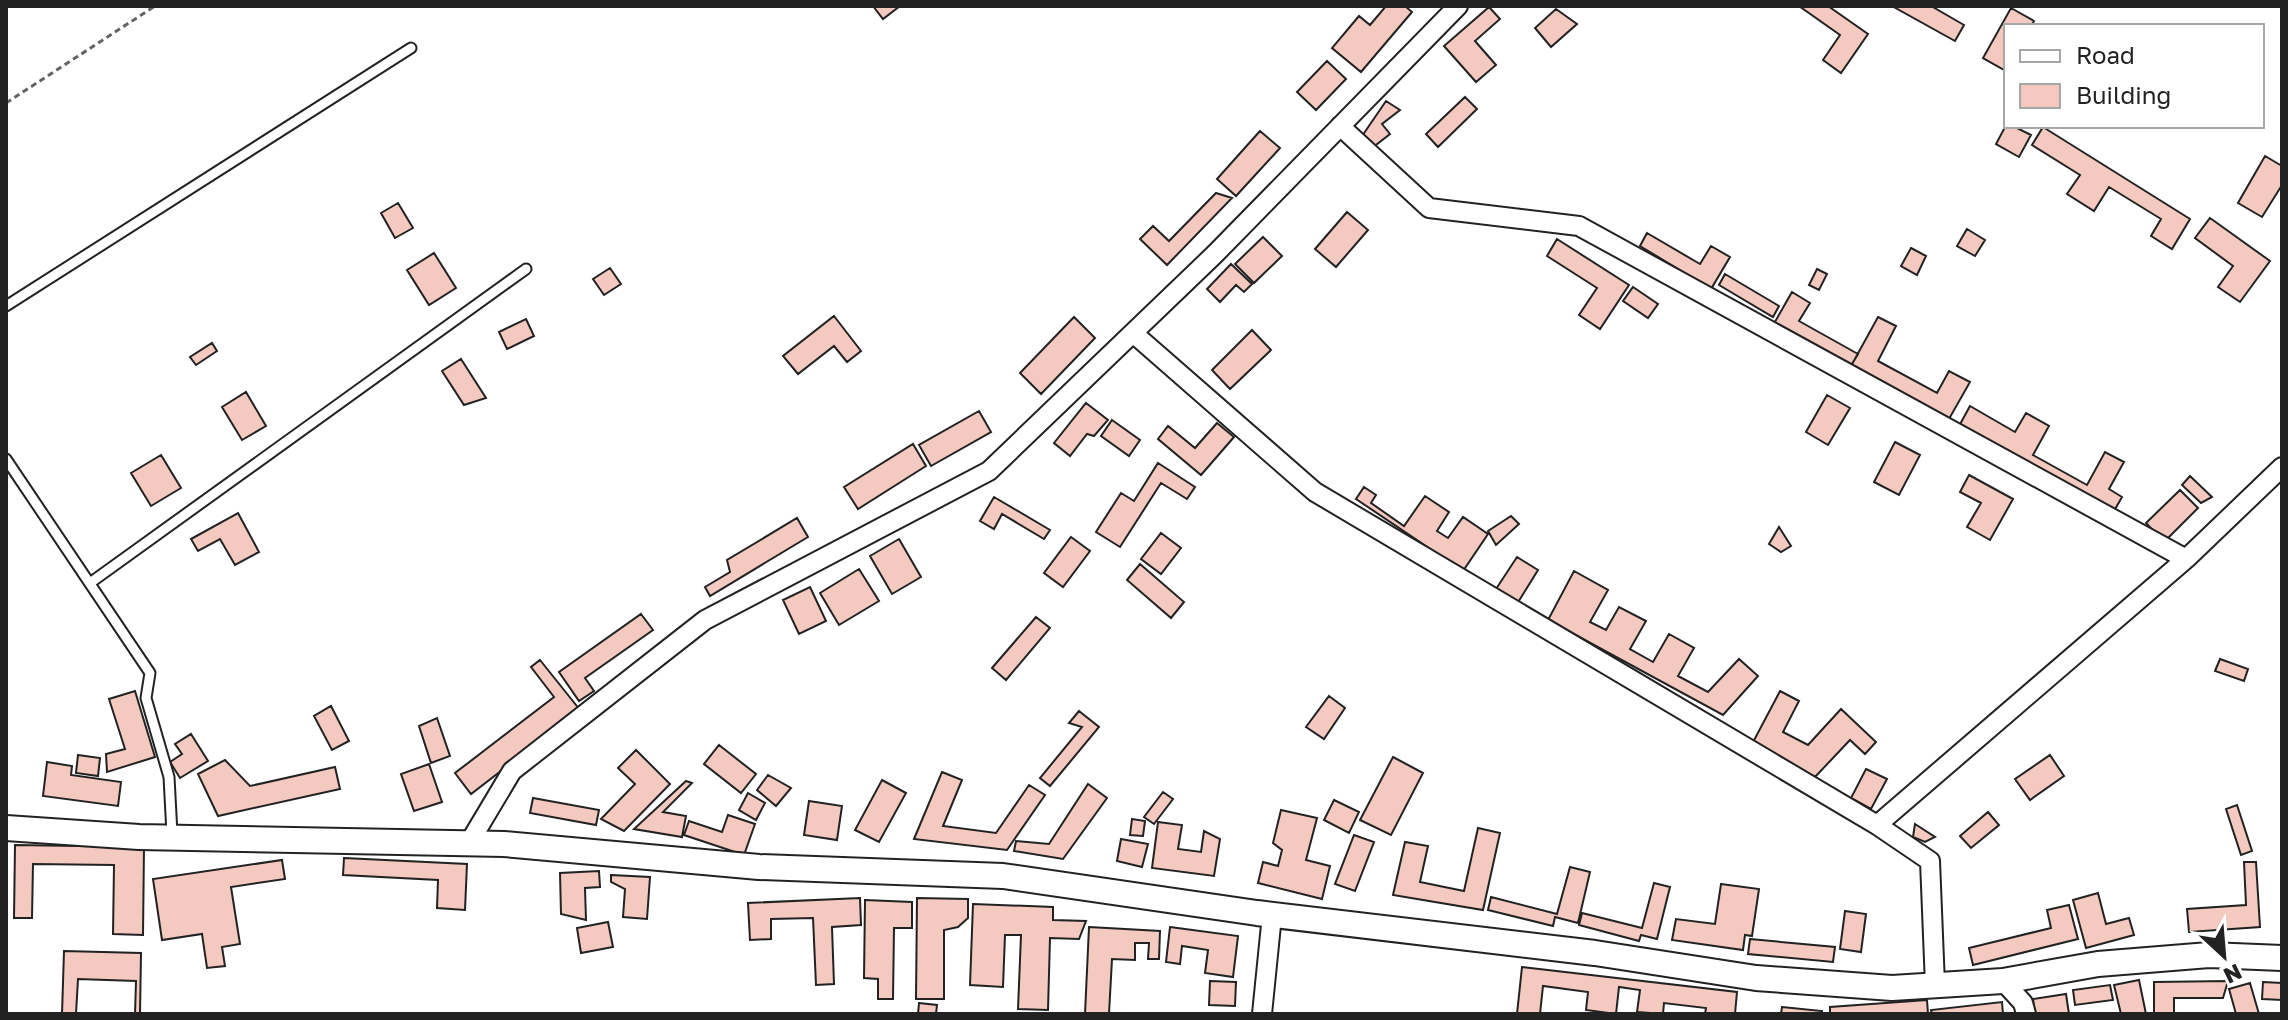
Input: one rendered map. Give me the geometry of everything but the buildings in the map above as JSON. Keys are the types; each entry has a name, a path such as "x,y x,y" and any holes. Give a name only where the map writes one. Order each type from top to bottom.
{"street":[{"path":"469,843 512,771 705,620 989,471 1133,333 1458,6"},
{"path":"1340,126 1429,208 1579,226 2186,559"},
{"path":"1133,333 1315,492 1877,825 1930,861 1935,985"},
{"path":"1877,825 2186,559 2282,467"},
{"path":"6,828 173,838 469,843 759,867 1003,876 1272,915 1595,953 1756,978 1892,988 2003,981 2098,964 2209,955 2282,958"},
{"path":"1262,1014 1272,915"},
{"path":"2003,981 2023,1003 2026,1014"}],"lane":[{"path":"6,306 411,48"},
{"path":"90,583 526,269"},
{"path":"6,459 150,673 146,698 169,777 173,838"}],"path":[{"path":"6,103 155,6"}]}
